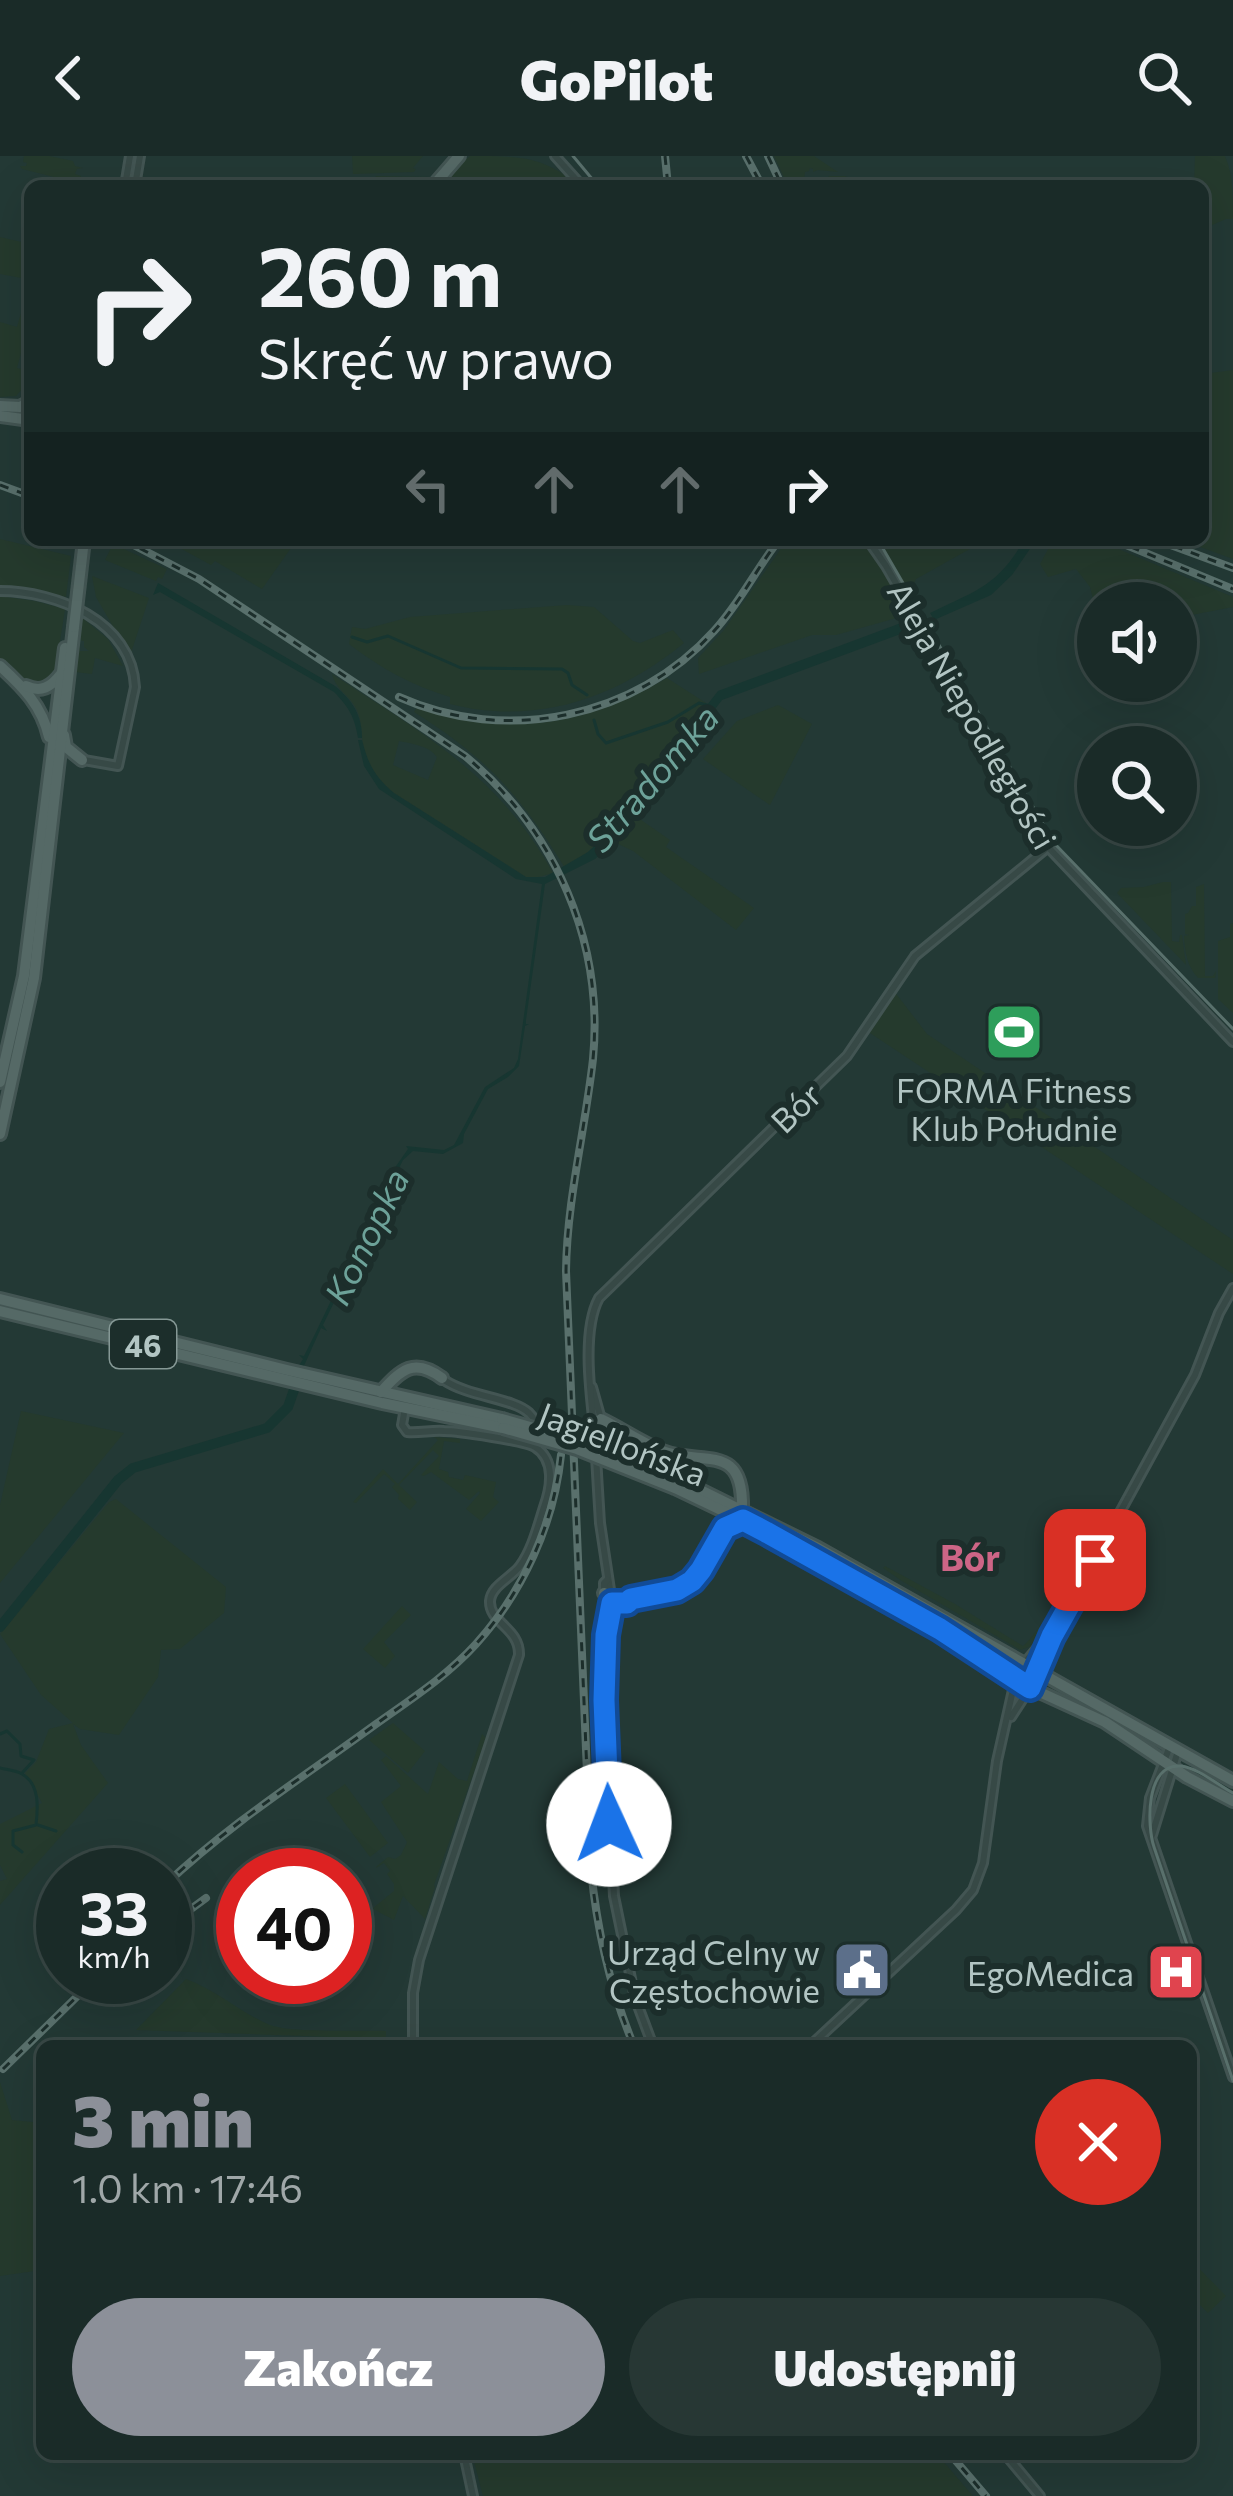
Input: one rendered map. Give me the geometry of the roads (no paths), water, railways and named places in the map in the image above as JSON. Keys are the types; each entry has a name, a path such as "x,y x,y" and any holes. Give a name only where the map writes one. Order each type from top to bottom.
{"main road":[{"path":"438,180 459,156"},
{"path":"0,1134 34,978 80,546"},
{"path":"0,1082 24,976 70,627"},
{"path":"0,666 45,719 51,746"},
{"path":"18,682 42,689 61,674"},
{"path":"63,728 66,747 82,760"},
{"path":"57,781 66,766 82,760"},
{"name":"Jagiellońska","path":"0,1299 310,1381 502,1424 675,1483 818,1548 1233,1781"},
{"name":"Jagiellońska","path":"0,1311 286,1375"},
{"path":"381,1392 412,1367 442,1378"},
{"path":"401,1373 406,1403"},
{"name":"Jagiellońska","path":"310,1381 381,1392 406,1403"},
{"path":"599,1423 667,1453 723,1461 734,1471 742,1495 743,1515 725,1528 692,1581 677,1590 631,1599 608,1596"},
{"path":"725,1528 722,1505 738,1483"},
{"name":"Jagiellońska","path":"743,1515 940,1629 1030,1688 1105,1722 1233,1801"}],"street":[{"path":"555,156 577,180"},
{"name":"Aleja Niepodległości","path":"872,546 1048,847 1233,1042"},
{"path":"0,591 52,599 84,611 120,646 135,687 118,766 82,760"},
{"name":"Bór","path":"651,2040 634,1998 614,1895 604,1721 608,1596 599,1523 599,1423 590,1391 589,1325 599,1298 847,1056 915,956 1048,847"},
{"path":"1005,1732 1060,1620 1196,1375 1233,1288"},
{"path":"442,1378 460,1390 531,1414 536,1424 533,1446"},
{"path":"406,1403 402,1425 407,1432 446,1431 533,1446 550,1473 549,1494 525,1558 493,1593 490,1603 518,1639 518,1658 419,1960 413,2040"},
{"path":"816,2040 973,1890 986,1849 997,1760 1015,1679 1023,1661 1060,1620"},
{"path":"1174,1748 1148,1804 1148,1826 1233,2077"},
{"path":"1152,1835 1168,1764"},
{"path":"465,2460 473,2496"},
{"path":"1010,2460 1040,2496"}],"water":[{"path":"1020,546 1032,546 991,595 934,620 930,613 995,578"},
{"path":"158,583 335,686 355,709 362,738 334,692 160,592 153,595"},
{"name":"Stradomka","path":"909,620 914,629 722,700 614,842 595,859 545,884 529,1024 519,1066 488,1089 463,1143 443,1154 413,1151 403,1160 323,1325 327,1331 321,1328 303,1368 298,1367 303,1359 299,1355 304,1356 406,1146 444,1150 454,1145 485,1087 514,1068 542,884 516,879 379,789 364,766 358,740 377,776 394,793 526,877 545,877 588,852 605,836 718,691"}],"waterway":[{"path":"352,637 367,642 388,636 461,668 562,669 572,685 587,695"},
{"name":"Stradomka","path":"594,720 606,743 668,722 699,703 707,705"},
{"name":"Konopka","path":"0,1627 118,1480 133,1468 267,1428 288,1407 295,1387"},
{"path":"0,1734 7,1731 20,1744 21,1756 34,1760 23,1772"},
{"path":"0,1768 22,1774 35,1790 36,1825 13,1831 13,1845 22,1852"},
{"path":"38,1825 56,1831"}],"tram line":[{"path":"573,156 593,180"},
{"path":"881,546 1054,843 1233,1029"},
{"path":"1233,1793 1194,1770 1169,1768 1155,1785 1150,1811 1154,1847 1233,2081"}],"railway":[{"path":"665,156 667,180"},
{"path":"746,156 759,180"},
{"path":"768,156 779,180"},
{"path":"0,485 24,494"},
{"path":"136,546 199,579 465,756 525,819 548,854 581,931 594,1015 593,1059 566,1271 591,1869 606,1959 632,2040"},
{"path":"399,697 440,712 482,719 567,715 608,703 647,685 714,631 775,546"},
{"path":"1129,546 1233,589"},
{"path":"1173,546 1233,568"},
{"path":"192,1861 428,1687 476,1644 508,1602 534,1556 561,1455"},
{"path":"192,1908 206,1898"},
{"path":"3,2069 69,2004"},
{"path":"955,2460 986,2496"}],"place":[{"name":"FORMA Fitness Klub Południe","path":"1014,1032"},
{"name":"Urząd Celny w Częstochowie","path":"862,1970"},
{"name":"EgoMedica","path":"1176,1972"}],"district":[{"name":"Bór","path":"970,1556"}]}
